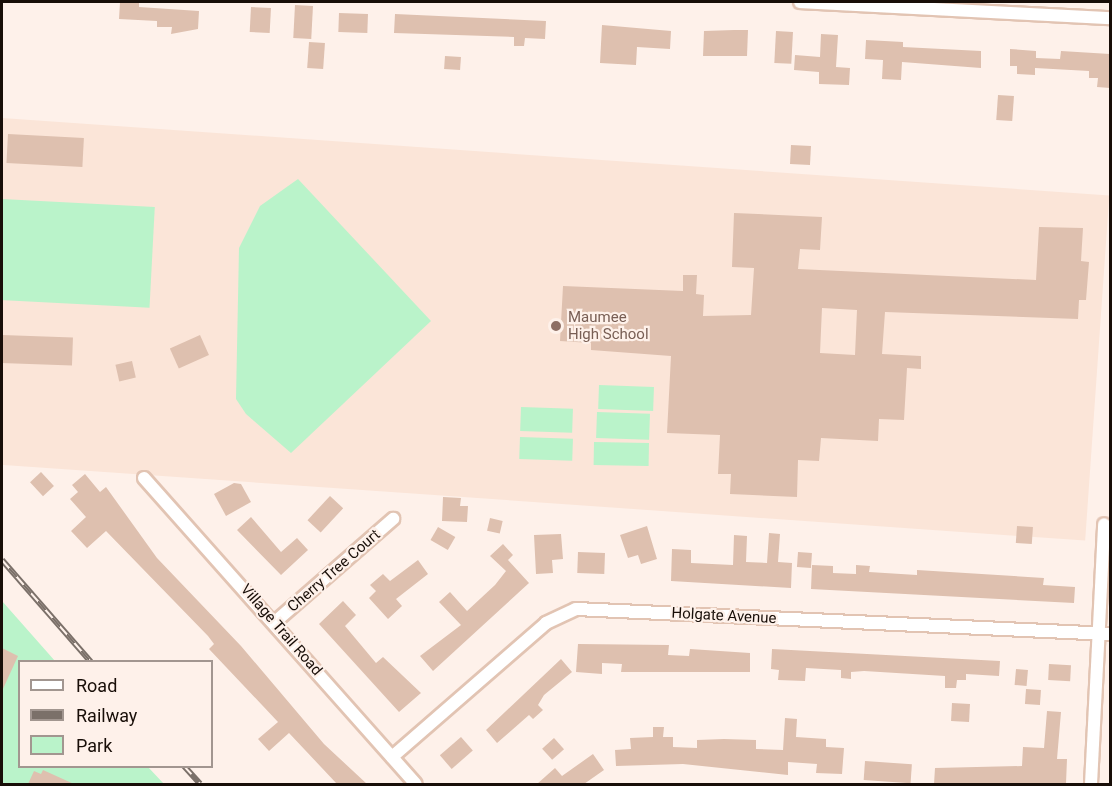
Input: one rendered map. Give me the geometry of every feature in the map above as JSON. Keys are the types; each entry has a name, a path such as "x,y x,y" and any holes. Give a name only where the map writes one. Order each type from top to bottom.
{"street":[{"path":"800,2 1110,18"},
{"name":"Village Trail Road","path":"144,478 275,622 416,784"},
{"name":"Cherry Tree Court","path":"275,622 393,519"},
{"path":"1091,784 1105,634 1104,524"},
{"name":"Holgate Avenue","path":"392,757 546,622 576,609 1105,634"}],"shaded area":[{"name":"Maumee High School","path":"2,118 1109,195 1085,541 2,465"}],"green space":[{"path":"298,179 431,321 291,453 246,414 236,399 239,248 260,206"},
{"path":"2,199 155,207 150,308 2,300"},
{"path":"599,385 654,387 653,411 598,409"},
{"path":"521,407 573,409 572,433 520,431"},
{"path":"597,412 650,414 649,440 596,438"},
{"path":"520,437 573,439 572,461 519,459"},
{"path":"594,442 649,443 649,466 594,465"},
{"path":"2,601 54,660 18,660 18,768 149,768 164,784 2,784"}],"building":[{"path":"120,2 139,2 139,7 199,11 198,29 171,34 172,27 157,27 157,21 119,19"},
{"path":"295,5 313,6 311,39 293,38"},
{"path":"251,7 271,8 270,33 250,32"},
{"path":"339,13 368,14 367,33 338,32"},
{"path":"395,14 546,21 545,39 525,38 524,46 514,46 514,37 394,33"},
{"path":"602,25 671,31 670,49 637,47 636,65 600,63"},
{"path":"748,30 747,56 703,56 704,31"},
{"path":"776,31 793,32 791,64 774,63"},
{"path":"821,34 838,35 836,67 850,68 849,85 819,84 819,72 794,70 795,55 820,57"},
{"path":"866,40 903,42 903,47 981,51 981,68 902,62 901,80 882,79 883,60 865,59"},
{"path":"309,42 325,43 323,69 307,68"},
{"path":"1010,49 1036,51 1036,58 1060,59 1061,51 1110,54 1110,88 1097,87 1098,78 1089,78 1089,71 1035,68 1035,75 1017,74 1017,66 1010,66"},
{"path":"445,56 461,57 460,70 444,69"},
{"path":"998,95 1014,96 1012,121 996,120"},
{"path":"8,134 84,138 82,167 6,163"},
{"path":"791,145 811,146 810,165 790,164"},
{"name":"Maumee High School","path":"734,213 822,217 820,250 800,249 798,269 1036,280 1039,227 1083,228 1081,261 1089,262 1086,300 1079,300 1078,319 885,312 882,354 921,356 921,369 907,368 904,420 879,419 878,441 821,438 819,461 798,460 797,497 730,494 731,474 718,474 720,435 667,433 671,356 591,350 591,343 560,341 563,286 683,291 683,275 697,275 696,294 704,295 703,316 751,315 754,268 732,267","holes":["822,308 857,310 855,355 820,353"]},
{"path":"2,335 73,337 72,365 2,363"},
{"path":"200,335 209,355 179,369 170,348"},
{"path":"132,361 136,378 119,381 115,365"},
{"path":"41,472 54,486 43,496 30,482"},
{"path":"85,474 100,492 106,487 157,558 241,646 324,744 367,784 337,784 289,733 269,751 258,739 278,722 209,649 214,644 208,636 106,531 87,548 71,531 86,517 70,499 78,492 72,485"},
{"path":"234,483 241,484 251,502 226,516 214,494"},
{"path":"330,496 343,508 321,532 307,520"},
{"path":"443,497 461,498 460,506 468,506 467,522 442,521"},
{"path":"251,517 281,552 297,538 308,550 281,575 237,530"},
{"path":"490,518 503,521 500,534 487,531"},
{"path":"647,526 657,559 641,564 638,555 628,558 620,535"},
{"path":"1017,526 1033,527 1032,544 1016,543"},
{"path":"438,527 455,537 448,550 430,540"},
{"path":"769,533 780,534 778,562 792,563 791,588 671,581 672,549 691,550 691,563 733,565 734,535 747,536 746,562 767,563"},
{"path":"561,534 563,559 552,560 553,573 536,574 534,535"},
{"path":"503,544 513,555 508,560 529,583 433,671 420,656 461,625 439,602 450,592 467,611 495,585 506,571 490,556"},
{"path":"578,552 605,553 604,574 577,573"},
{"path":"798,552 812,553 811,568 797,567"},
{"path":"418,560 428,574 396,599 402,606 388,619 369,598 376,591 370,585 383,574 390,581"},
{"path":"812,565 833,566 833,573 856,574 856,565 870,566 869,572 917,575 917,570 1044,578 1043,585 1075,587 1074,603 811,589"},
{"path":"343,601 356,615 345,626 376,663 383,657 421,693 399,712 319,624"},
{"path":"578,644 669,645 668,655 689,656 690,649 750,653 750,672 621,672 622,664 602,663 602,674 576,672"},
{"path":"2,648 18,656 2,691"},
{"path":"772,649 1000,661 999,676 966,674 966,680 957,680 956,688 945,688 945,676 864,671 851,672 851,679 841,678 841,670 806,668 805,681 778,680 779,670 771,669"},
{"path":"561,659 572,672 544,695 538,705 543,710 533,719 529,715 497,743 486,730"},
{"path":"1049,664 1071,665 1070,681 1048,680"},
{"path":"1016,669 1028,670 1027,686 1015,685"},
{"path":"1026,689 1041,690 1040,705 1025,704"},
{"path":"952,703 970,704 969,722 951,721"},
{"path":"1047,711 1061,712 1057,759 1067,759 1066,784 934,784 935,768 1022,766 1023,747 1044,748"},
{"path":"785,718 797,719 796,737 826,739 826,747 844,748 842,774 816,773 817,764 788,762 788,775 683,764 616,766 615,750 631,749 630,738 653,737 653,727 664,727 663,737 673,737 673,747 697,748 697,740 724,739 756,740 756,749 783,750"},
{"path":"461,737 473,751 452,769 440,755"},
{"path":"554,738 564,749 552,760 542,749"},
{"path":"593,754 604,770 584,784 537,784 555,768 562,776"},
{"path":"865,761 912,764 911,783 864,780"},
{"path":"43,770 74,784 28,784 34,771 41,774"}],"railway":[{"path":"2,560 89,660"},
{"path":"186,768 200,784"}],"place":[{"name":"Maumee High School","path":"556,326"}]}
